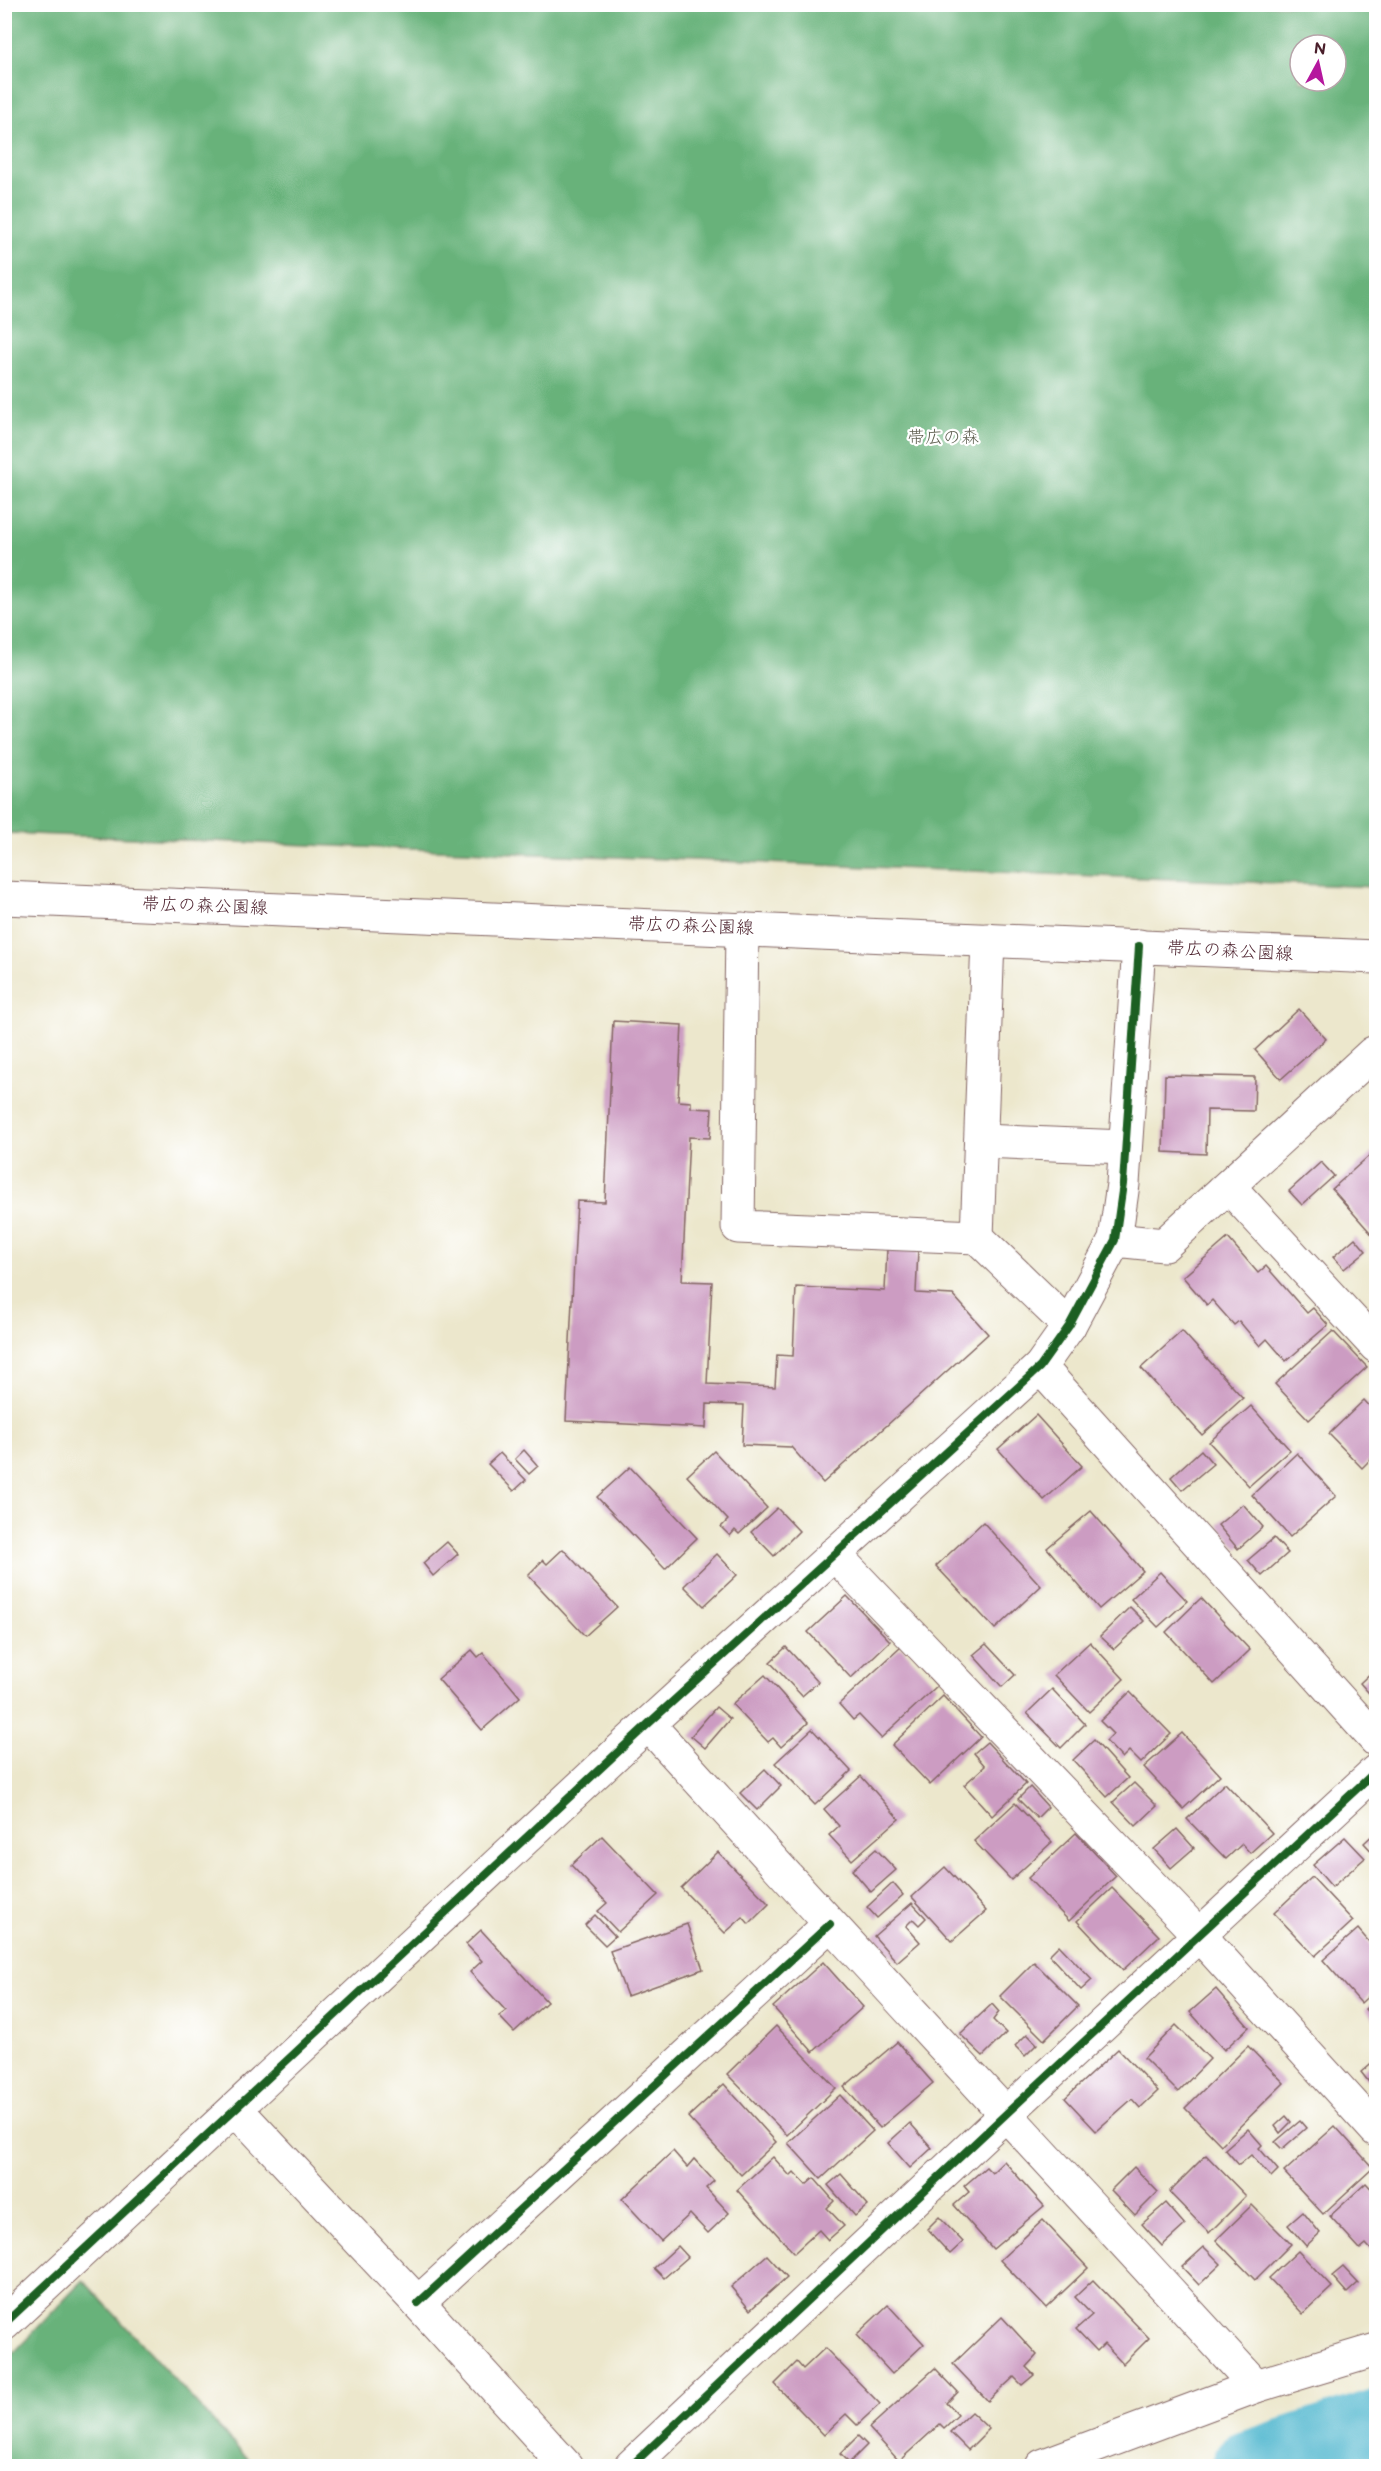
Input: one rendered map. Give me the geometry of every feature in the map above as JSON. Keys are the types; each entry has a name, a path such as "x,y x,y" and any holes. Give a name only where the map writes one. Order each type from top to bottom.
{"street":[{"name":"帯広の森公園線","path":"4,898 1377,957"},
{"path":"742,929 738,1227 977,1237 1070,1326"},
{"path":"977,1237 988,940"},
{"path":"4,2324 648,1724 1040,1366 1070,1326 1115,1240 1125,1147 1139,946"},
{"path":"1115,1240 1164,1245 1373,1053"},
{"path":"981,1141 1125,1147"},
{"path":"1228,1187 1377,1346"},
{"path":"1040,1366 1377,1740"},
{"path":"834,1554 1199,1935 1377,2130"},
{"path":"648,1724 1256,2386"},
{"path":"631,2466 1007,2113 1377,1771"},
{"path":"418,2302 830,1924"},
{"path":"236,2109 418,2302 566,2466"},
{"path":"1042,2466 1256,2386 1377,2350"}],"green space":[{"name":"帯広の森","path":"5,4 1376,5 1376,887 5,833"},
{"path":"83,2280 254,2466 5,2466 5,2362"}],"building":[{"path":"1299,1009 1326,1039 1281,1079 1255,1050"},
{"path":"613,1021 682,1025 678,1101 691,1102 691,1108 712,1109 710,1138 689,1137 682,1281 712,1282 707,1384 775,1387 777,1355 793,1356 796,1287 885,1291 887,1249 918,1250 916,1293 953,1295 988,1334 823,1483 791,1447 742,1445 744,1405 707,1404 706,1428 566,1421 577,1201 605,1202"},
{"path":"1165,1075 1255,1077 1254,1111 1207,1110 1206,1154 1163,1152"},
{"path":"1372,1153 1376,1158 1376,1239 1332,1189"},
{"path":"1321,1162 1334,1176 1302,1205 1289,1191"},
{"path":"1228,1238 1258,1273 1266,1266 1307,1313 1313,1308 1328,1325 1286,1361 1267,1339 1260,1346 1239,1321 1234,1325 1212,1300 1207,1305 1183,1277"},
{"path":"1355,1238 1366,1251 1344,1269 1333,1257"},
{"path":"1182,1331 1243,1398 1202,1435 1141,1368"},
{"path":"1333,1331 1367,1367 1309,1420 1275,1384"},
{"path":"1364,1400 1376,1413 1376,1454 1362,1468 1329,1434"},
{"path":"1251,1406 1290,1450 1249,1486 1209,1442"},
{"path":"1036,1415 1082,1466 1044,1500 998,1449"},
{"path":"524,1450 538,1466 529,1474 515,1459"},
{"path":"1201,1450 1213,1464 1182,1490 1171,1477"},
{"path":"714,1451 767,1508 739,1534 735,1530 730,1536 721,1527 728,1520 687,1476"},
{"path":"500,1453 526,1480 514,1491 488,1464"},
{"path":"1297,1453 1336,1496 1290,1537 1252,1495"},
{"path":"630,1467 697,1538 665,1569 597,1497"},
{"path":"1243,1504 1263,1527 1238,1549 1218,1525"},
{"path":"777,1508 799,1531 774,1556 751,1532"},
{"path":"1091,1511 1143,1571 1099,1609 1047,1548"},
{"path":"983,1522 1041,1586 995,1629 936,1566"},
{"path":"1274,1538 1288,1553 1262,1576 1248,1560"},
{"path":"447,1542 458,1554 433,1576 423,1563"},
{"path":"563,1549 617,1607 585,1636 528,1575 543,1560 547,1564"},
{"path":"717,1554 737,1575 704,1606 684,1586"},
{"path":"1160,1572 1187,1601 1158,1627 1131,1599"},
{"path":"847,1596 890,1641 851,1678 808,1632"},
{"path":"1201,1598 1250,1650 1214,1684 1166,1632"},
{"path":"1130,1607 1144,1621 1114,1649 1100,1636"},
{"path":"1090,1642 1124,1679 1089,1712 1054,1675"},
{"path":"986,1644 1015,1675 1002,1687 973,1655"},
{"path":"786,1647 818,1682 802,1696 770,1662"},
{"path":"901,1647 937,1686 881,1738 859,1715 853,1720 839,1704"},
{"path":"472,1650 478,1657 483,1653 520,1697 482,1730 438,1679"},
{"path":"1376,1668 1376,1701 1360,1683"},
{"path":"765,1675 808,1723 781,1747 773,1738 768,1742 732,1704"},
{"path":"1052,1689 1085,1724 1061,1748 1027,1713"},
{"path":"1130,1692 1171,1734 1141,1763 1129,1751 1122,1758 1106,1741 1113,1734 1100,1721"},
{"path":"943,1696 981,1737 930,1785 892,1745"},
{"path":"716,1707 730,1719 705,1748 691,1736"},
{"path":"812,1729 851,1771 815,1805 775,1763"},
{"path":"1182,1733 1220,1775 1183,1809 1144,1767"},
{"path":"1094,1740 1128,1778 1107,1797 1073,1760"},
{"path":"987,1742 1026,1784 992,1816 964,1785 985,1766 974,1753"},
{"path":"765,1769 781,1786 757,1810 740,1793"},
{"path":"861,1776 899,1819 852,1860 829,1835 839,1826 824,1809"},
{"path":"1134,1783 1157,1806 1136,1826 1113,1802"},
{"path":"1225,1783 1272,1833 1250,1853 1242,1844 1226,1859 1187,1819"},
{"path":"1030,1787 1048,1807 1037,1818 1018,1799"},
{"path":"1015,1803 1052,1842 1011,1880 974,1841"},
{"path":"1177,1829 1194,1848 1171,1868 1154,1849"},
{"path":"1376,1832 1376,1856 1364,1843"},
{"path":"1076,1833 1116,1876 1069,1921 1028,1878"},
{"path":"602,1836 658,1895 618,1932 598,1911 607,1903 571,1865"},
{"path":"1345,1837 1365,1858 1332,1887 1313,1865"},
{"path":"876,1849 896,1870 871,1892 852,1870"},
{"path":"718,1852 769,1904 749,1924 743,1917 725,1933 681,1888"},
{"path":"945,1867 986,1911 952,1941 912,1897"},
{"path":"1312,1877 1353,1921 1315,1956 1274,1913"},
{"path":"893,1883 903,1895 877,1918 867,1907"},
{"path":"1112,1888 1159,1936 1123,1970 1077,1921"},
{"path":"912,1903 926,1918 919,1925 913,1919 906,1926 920,1942 897,1962 874,1936"},
{"path":"595,1915 615,1936 605,1945 585,1925"},
{"path":"687,1924 703,1969 627,1996 610,1951"},
{"path":"1358,1929 1376,1950 1376,1989 1361,2003 1323,1960"},
{"path":"481,1930 547,2002 514,2032 499,2016 506,2011 470,1972 482,1961 466,1944"},
{"path":"1059,1945 1092,1980 1081,1990 1049,1955"},
{"path":"823,1962 863,2007 813,2052 773,2007"},
{"path":"1034,1962 1078,2006 1044,2040 1000,1996"},
{"path":"1216,1989 1249,2027 1224,2050 1190,2012"},
{"path":"1376,1999 1376,2022 1365,2009"},
{"path":"992,2004 999,2012 993,2020 1006,2033 983,2056 960,2034"},
{"path":"1176,2025 1210,2059 1178,2092 1144,2058"},
{"path":"776,2026 836,2088 787,2135 727,2074"},
{"path":"1027,2034 1037,2044 1025,2056 1015,2046"},
{"path":"897,2042 933,2083 880,2128 844,2087"},
{"path":"1248,2046 1284,2083 1221,2145 1185,2108"},
{"path":"1118,2049 1158,2091 1140,2108 1132,2099 1096,2131 1065,2098"},
{"path":"1376,2059 1376,2082 1372,2086 1361,2072"},
{"path":"724,2084 776,2142 741,2175 688,2117"},
{"path":"840,2095 873,2131 821,2179 788,2143"},
{"path":"1286,2116 1291,2122 1280,2133 1275,2126"},
{"path":"1300,2121 1306,2128 1282,2149 1275,2142"},
{"path":"910,2123 932,2148 910,2168 888,2143"},
{"path":"1335,2126 1373,2168 1323,2214 1284,2172"},
{"path":"1248,2129 1262,2145 1259,2148 1278,2170 1271,2177 1251,2155 1239,2165 1225,2149"},
{"path":"673,2151 687,2167 694,2159 714,2181 706,2188 729,2213 708,2233 690,2214 661,2241 622,2199"},
{"path":"1206,2155 1246,2196 1209,2233 1169,2192"},
{"path":"773,2157 790,2176 794,2172 806,2185 814,2178 834,2201 827,2208 844,2226 828,2240 819,2230 794,2253 737,2190"},
{"path":"1004,2161 1044,2206 993,2249 954,2205 969,2192 964,2186 986,2167 992,2173"},
{"path":"1134,2167 1158,2192 1135,2215 1111,2190"},
{"path":"841,2174 868,2205 855,2216 828,2185"},
{"path":"1366,2183 1376,2194 1376,2255 1366,2244 1360,2249 1330,2216"},
{"path":"1166,2203 1185,2225 1162,2246 1142,2224"},
{"path":"1252,2205 1291,2244 1255,2280 1216,2240"},
{"path":"1303,2212 1320,2233 1306,2246 1288,2225"},
{"path":"939,2217 963,2242 950,2254 927,2229"},
{"path":"1043,2220 1088,2268 1046,2308 1000,2260"},
{"path":"678,2246 688,2257 664,2278 654,2268"},
{"path":"1204,2247 1221,2264 1199,2285 1182,2267"},
{"path":"1298,2251 1332,2287 1303,2314 1269,2278"},
{"path":"767,2255 787,2277 750,2310 731,2287"},
{"path":"1343,2267 1358,2283 1347,2293 1332,2276"},
{"path":"1093,2280 1149,2338 1123,2364 1104,2344 1097,2351 1076,2329 1092,2315 1075,2297"},
{"path":"888,2305 924,2344 892,2374 856,2335"},
{"path":"1002,2317 1037,2355 1026,2367 1034,2375 1022,2385 1014,2377 988,2401 953,2364"},
{"path":"825,2348 880,2404 857,2425 846,2414 824,2435 775,2384 797,2362 803,2369"},
{"path":"935,2368 958,2392 947,2403 958,2415 944,2428 940,2424 899,2461 869,2428"},
{"path":"971,2412 989,2429 968,2450 950,2432"},
{"path":"858,2436 867,2445 849,2463 840,2454"}],"waterway":[{"path":"1247,2466 1376,2424"}],"cycle path":[{"path":"4,2324 648,1724 1040,1367 1069,1326 1115,1240 1123,1184 1139,946"},
{"path":"631,2466 1376,1771"},
{"path":"418,2303 830,1924"}]}
